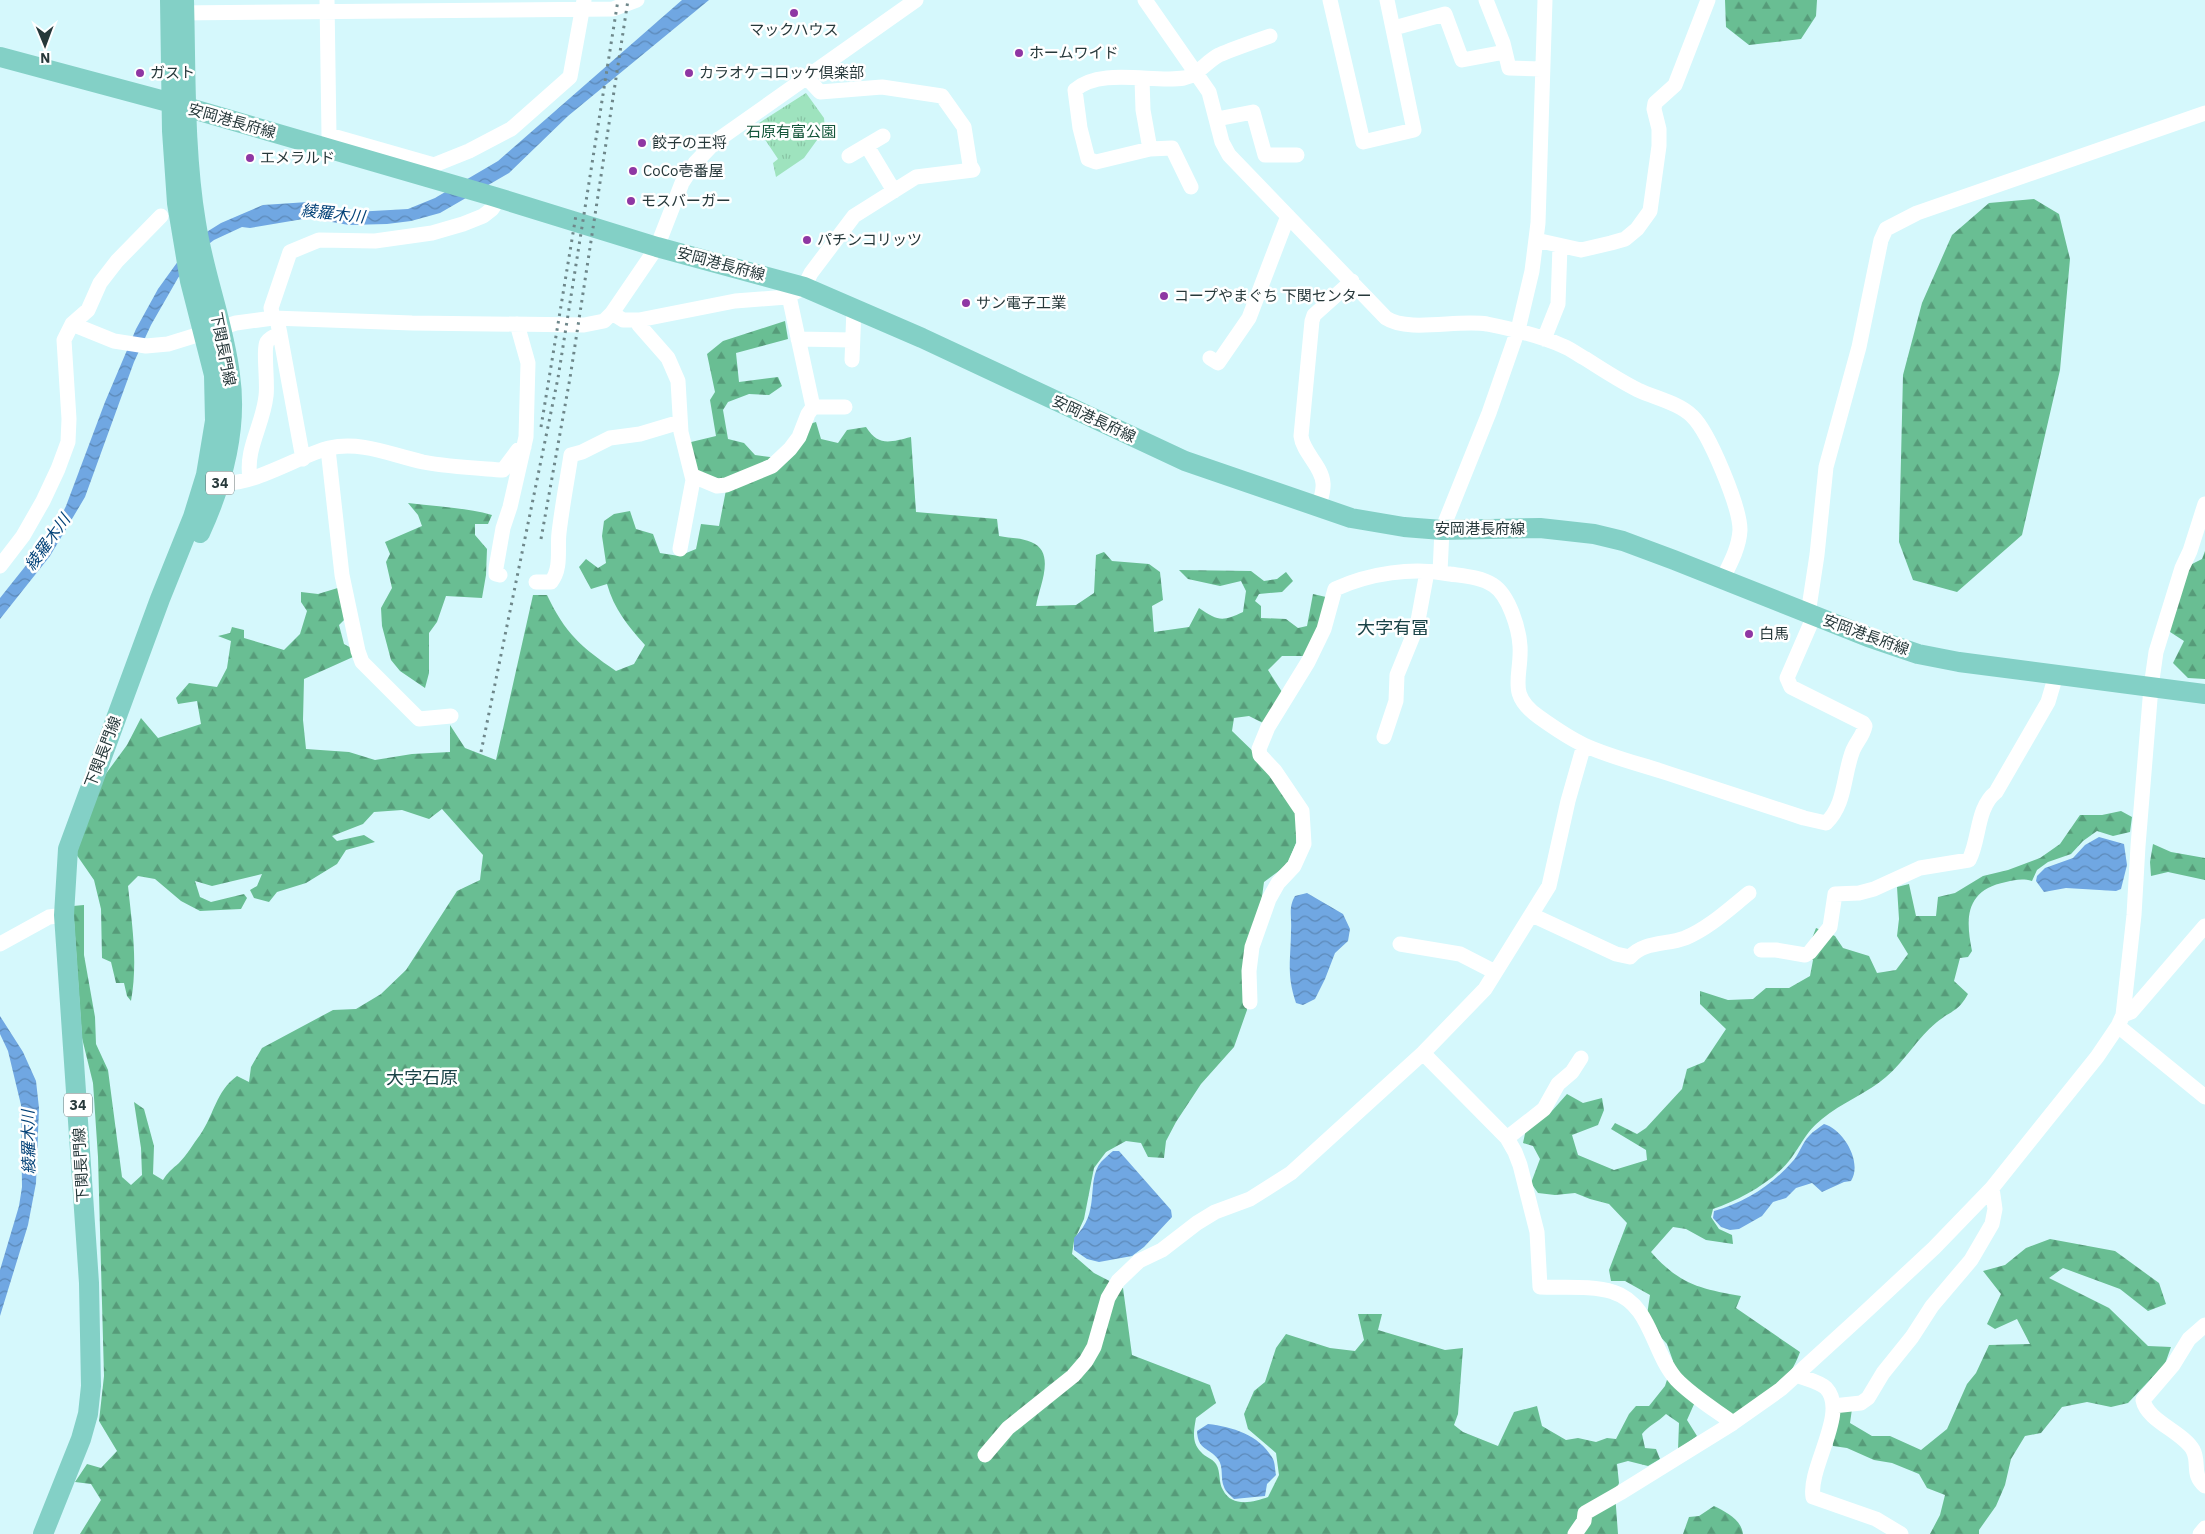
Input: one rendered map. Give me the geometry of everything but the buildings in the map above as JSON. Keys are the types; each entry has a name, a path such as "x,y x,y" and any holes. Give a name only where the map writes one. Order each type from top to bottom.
{"main road":[{"name":"下関長門線","path":"131,680 205,521 221,482 231,436 230,374 213,329 198,276 189,229 175,179 180,106 177,6"},
{"name":"安岡港長府線","path":"0,57 180,106 496,197 854,308 1185,461 1351,518 1404,527 1442,530 1540,528 1594,534 1623,541 1868,638 1918,654 1959,662 2205,694"},
{"name":"下関長門線","path":"43,1534 81,1439 88,1414 91,1386 88,1273 64,916 68,849 160,599 193,517 212,446 216,396 213,329"}],"street":[{"path":"177,6 583,5 613,9 637,0"},
{"path":"72,324 114,341 131,345 158,346 213,329 275,318 594,324 604,320 612,313 657,246 672,204 682,183 696,162 715,142 916,0"},
{"path":"1145,0 1197,72 1209,92 1222,142 1229,155 1386,318 1394,324 1484,324 1518,330 1564,346 1633,387 1685,410 1694,417 1716,457 1732,492 1739,519 1740,531 1737,546 1722,580"},
{"path":"1330,0 1363,142 1414,130 1387,0"},
{"path":"1486,0 1509,68 1542,69"},
{"path":"1384,737 1396,701 1397,674 1419,618 1434,572 1442,530 1489,413 1518,330 1532,272 1538,223 1545,0"},
{"path":"1536,240 1581,250 1625,239 1645,220 1650,211 1659,146 1659,129 1654,109 1655,103 1675,85 1708,0"},
{"path":"327,6 329,135 434,165 469,151 511,130 570,77 583,5"},
{"path":"1394,28 1444,14 1462,60 1505,52"},
{"path":"1191,187 1172,148 1150,149 1096,162 1088,159 1080,128 1075,90 1080,86 1103,79 1128,76 1142,79 1185,78 1197,72 1218,56 1250,49 1270,36"},
{"path":"612,313 623,320 639,320 796,291 854,216 916,177 973,170 970,165 964,126 942,96 882,87 820,92 806,77"},
{"path":"1142,79 1143,110 1150,149"},
{"path":"1217,119 1254,112 1265,155 1297,155"},
{"path":"1250,1002 1252,947 1269,899 1278,883 1294,866 1304,844 1302,811 1275,771 1260,755 1259,749 1265,734 1308,662 1324,629 1335,589 1385,573 1434,572 1477,579 1494,585 1505,596 1514,620 1520,646 1516,681 1525,705 1537,716 1584,745 1804,818 1826,823 1834,814 1839,804 1853,750 1864,734 1865,726 1863,723 1791,687 1787,678 1811,615 1826,467 1859,347 1881,240 1886,229 1916,213 2205,114"},
{"path":"848,156 883,136"},
{"path":"867,146 894,192"},
{"path":"303,460 280,334 271,308 290,252 319,240 375,241 432,233 464,224 483,216 492,209 496,197"},
{"path":"0,566 23,536 43,501 68,442 70,419 64,340 72,324 88,310 100,283 117,261 161,216"},
{"path":"1210,358 1218,363 1249,318 1288,216"},
{"path":"1544,339 1558,304 1560,246"},
{"path":"1319,507 1323,489 1322,476 1302,443 1301,436 1312,321 1314,315 1352,281"},
{"path":"693,476 717,486 726,485 772,466 790,449 799,437 808,414 813,407 798,339 796,291"},
{"path":"852,360 854,308"},
{"path":"639,320 640,326 675,369 680,401 681,432 693,476 693,486 680,549"},
{"path":"500,575 496,574 496,568 502,528 510,507 526,437 528,363 517,324"},
{"path":"250,478 249,454 260,423 266,398 267,343 272,337 280,334"},
{"path":"798,339 852,340"},
{"path":"813,407 845,407"},
{"path":"536,582 551,582 556,577 559,536 571,456 610,438 640,434 680,422"},
{"path":"221,482 228,484 250,478 303,460 328,448 352,446 370,448 424,462 503,470 518,450 524,447"},
{"path":"328,448 342,575 362,662 420,719 451,716"},
{"path":"2121,1021 2134,915 2151,687 2156,652 2182,568 2205,504"},
{"path":"1761,950 1776,950 1805,955 1810,952 1830,927 1835,894 1859,893 1874,889 1920,868 1969,860 1973,853 1979,823 1990,796 1996,792 2048,702 2056,675"},
{"path":"985,1455 1008,1428 1072,1376 1086,1361 1094,1347 1108,1298 1118,1281 1139,1261 1162,1250 1209,1215 1250,1199 1290,1173 1423,1053 1485,988 1549,886 1568,801 1584,745"},
{"path":"1532,915 1616,954 1630,957 1636,950 1693,934 1709,925 1749,893"},
{"path":"0,944 49,917 64,916"},
{"path":"1575,1534 1584,1521 1585,1513 1620,1494 1733,1423 1781,1389 1934,1248 1992,1188 2097,1057 2121,1021 2131,1012 2205,926"},
{"path":"1400,944 1460,954 1495,972"},
{"path":"2121,1021 2205,1097"},
{"path":"1423,1053 1507,1138 1515,1152 1537,1232 1540,1287 1612,1292 1627,1299 1639,1309 1665,1362 1675,1377 1690,1392 1733,1423"},
{"path":"1507,1138 1544,1109 1558,1084 1572,1072 1581,1058"},
{"path":"1833,1406 1861,1403 1868,1398 1883,1372 1912,1337 1932,1306 1971,1260 1992,1224 1995,1209 1992,1188"},
{"path":"2205,1325 2189,1339 2173,1366 2143,1400 2147,1410 2192,1448 2195,1454 2196,1473 2200,1482 2205,1486"},
{"path":"1797,1375 1826,1388 1832,1399 1833,1406 1828,1432 1811,1487 1812,1497 1876,1519 1902,1534"},
{"path":"2200,1534 2205,1528"}],"green space":[{"path":"1725,0 1817,0 1816,16 1801,39 1749,45 1726,27"},
{"name":"石原有富公園","path":"806,93 824,118 825,129 804,158 776,177 773,163 778,159 758,129 759,123"},
{"path":"2034,199 2059,214 2070,259 2060,370 2022,535 1957,592 1913,580 1899,542 1903,375 1922,303 1952,235 1989,203"},
{"path":"785,321 788,339 736,353 739,382 778,377 782,386 769,395 749,394 728,402 723,410 728,439 744,443 755,455 778,458 806,425 816,422 821,439 838,443 847,430 866,427 880,440 891,441 911,437 916,512 997,519 999,536 1031,542 1039,547 1045,562 1043,580 1036,606 1076,605 1094,593 1096,555 1104,552 1112,561 1149,564 1160,572 1163,600 1152,606 1154,632 1189,627 1199,608 1211,616 1220,619 1243,612 1246,591 1241,581 1220,586 1188,579 1179,570 1251,571 1264,581 1277,579 1286,572 1293,581 1282,592 1259,594 1255,601 1261,606 1261,618 1286,619 1298,628 1307,626 1313,594 1326,597 1322,622 1304,656 1282,656 1268,670 1282,692 1265,724 1249,716 1234,718 1232,731 1262,760 1297,812 1296,843 1287,865 1264,882 1261,904 1245,964 1247,1010 1234,1047 1201,1084 1176,1122 1166,1141 1164,1158 1148,1157 1141,1143 1126,1141 1106,1152 1094,1168 1084,1219 1074,1241 1072,1254 1094,1273 1123,1288 1132,1355 1210,1385 1216,1403 1196,1418 1194,1440 1201,1452 1216,1464 1221,1487 1227,1496 1232,1499 1250,1502 1268,1497 1279,1475 1276,1453 1248,1429 1244,1414 1254,1391 1265,1382 1276,1348 1286,1334 1330,1348 1355,1351 1364,1340 1358,1314 1382,1314 1378,1330 1445,1350 1463,1348 1458,1414 1454,1425 1463,1432 1498,1446 1514,1412 1537,1406 1542,1426 1566,1440 1578,1438 1596,1442 1607,1438 1616,1439 1629,1414 1636,1406 1649,1406 1665,1386 1673,1361 1667,1344 1657,1333 1647,1315 1650,1295 1625,1281 1611,1281 1609,1270 1627,1223 1609,1204 1575,1193 1555,1195 1538,1193 1531,1183 1540,1159 1533,1146 1523,1143 1526,1129 1551,1112 1567,1094 1583,1103 1602,1098 1604,1110 1598,1125 1572,1135 1578,1155 1614,1170 1647,1160 1646,1150 1611,1129 1615,1123 1637,1134 1646,1128 1682,1089 1687,1069 1704,1062 1726,1029 1700,1004 1700,991 1728,1000 1753,999 1766,988 1789,988 1810,976 1813,960 1809,956 1808,949 1816,928 1835,936 1843,948 1869,956 1877,973 1896,970 1908,954 1897,936 1899,919 1897,887 1909,884 1916,916 1936,916 1938,897 1955,893 1983,876 2008,870 2040,858 2060,844 2080,815 2102,815 2121,811 2132,817 2130,832 2113,836 2097,831 2083,841 2071,854 2048,862 2037,870 2032,881 2006,882 1983,891 1976,898 1969,916 1972,951 1968,957 1960,958 1954,981 1968,994 1964,1000 1958,1008 1930,1028 1886,1077 1872,1088 1830,1113 1817,1124 1808,1133 1785,1166 1767,1182 1745,1195 1713,1209 1711,1217 1719,1229 1732,1235 1733,1244 1706,1240 1686,1229 1673,1227 1651,1252 1671,1271 1691,1283 1714,1291 1741,1296 1736,1308 1800,1352 1789,1374 1781,1383 1764,1397 1733,1416 1699,1393 1687,1420 1697,1436 1678,1450 1679,1423 1666,1414 1644,1431 1642,1434 1645,1448 1656,1449 1660,1459 1648,1466 1628,1461 1617,1464 1619,1483 1615,1493 1618,1534 80,1534 101,1500 91,1484 75,1482 87,1464 101,1468 117,1451 99,1421 104,1376 98,1157 93,1083 82,1038 73,906 84,905 84,955 95,1017 96,1044 108,1070 122,1177 131,1185 142,1175 141,1148 134,1102 144,1109 154,1146 153,1174 163,1180 185,1157 205,1127 220,1096 230,1082 237,1076 249,1082 251,1067 262,1048 333,1010 356,1009 381,994 406,970 457,891 480,880 483,855 442,809 429,819 402,810 374,812 363,824 332,836 337,841 364,835 375,842 346,850 337,864 306,883 277,892 269,902 254,898 250,890 257,886 262,874 212,886 195,881 200,897 211,902 244,894 247,898 241,909 200,911 181,901 155,879 138,876 128,886 134,958 131,1001 127,996 124,983 116,983 111,962 102,958 101,909 94,880 76,854 105,775 127,745 141,718 158,738 201,724 197,701 178,704 176,698 189,683 217,687 227,668 231,641 218,636 230,633 232,627 244,630 244,638 284,650 300,634 307,611 301,602 301,592 318,594 341,587 346,618 339,625 344,644 353,649 353,657 304,679 303,720 306,749 349,752 375,760 412,754 450,752 450,725 465,748 496,760 533,595 547,595 560,620 575,638 616,671 634,664 645,645 622,617 607,584 591,589 579,567 586,559 598,568 606,563 602,536 604,521 614,514 630,511 636,529 653,534 660,553 679,556 696,549 701,524 719,526 726,490 696,473 687,443 716,436 710,400 715,392 707,354 723,341"},
{"path":"408,503 482,512 492,515 488,524 475,524 475,535 487,549 486,575 482,598 446,596 437,622 429,633 429,673 425,688 400,671 391,660 382,626 381,608 392,588 386,562 390,554 385,542 422,526 418,515"},
{"path":"2205,551 2205,679 2188,678 2173,663 2184,641 2167,630 2188,566 2202,559"},
{"path":"2153,844 2171,852 2205,858 2205,880 2168,872 2151,876 2150,862"},
{"path":"2050,1239 2115,1251 2159,1283 2166,1304 2148,1311 2120,1289 2063,1268 2049,1278 2109,1308 2148,1346 2171,1347 2165,1364 2128,1403 2111,1407 2087,1402 2062,1407 2041,1433 2025,1436 2011,1459 2005,1485 1996,1506 1979,1530 1979,1534 1930,1534 1940,1515 1945,1495 1927,1488 1919,1474 1892,1463 1874,1460 1847,1448 1833,1446 1831,1438 1834,1410 1852,1409 1850,1423 1872,1436 1890,1436 1921,1450 1947,1429 1967,1384 1976,1373 1989,1345 2030,1344 2017,1319 1995,1329 1987,1324 2001,1294 1983,1271 2005,1265 2026,1248"},
{"path":"1714,1506 1736,1520 1743,1534 1683,1534 1689,1517 1699,1516"}],"water":[{"name":"綾羅木川","path":"682,0 709,0 568,116 509,173 440,213 411,221 387,224 349,225 309,218 250,228 242,227 214,240 198,252 178,278 151,325 134,362 85,497 50,556 0,619 0,598 55,529 66,506 105,402 136,329 158,289 189,246 221,223 263,205 308,202 355,212 408,209 435,198 498,161"},
{"path":"2099,837 2124,844 2127,865 2121,889 2116,891 2066,888 2044,892 2036,881 2037,876 2045,868 2073,858 2085,845"},
{"path":"1307,893 1343,914 1350,929 1348,941 1335,953 1315,999 1303,1005 1296,1003 1291,983 1291,913 1295,896"},
{"name":"綾羅木川","path":"0,1016 23,1052 36,1081 39,1108 36,1183 28,1225 0,1316 0,1270 19,1206 22,1187 21,1105 8,1051 0,1034"},
{"path":"1824,1124 1838,1132 1849,1147 1855,1165 1851,1181 1844,1182 1822,1192 1812,1183 1796,1188 1786,1198 1773,1202 1762,1216 1739,1229 1730,1230 1721,1227 1713,1218 1714,1211 1747,1198 1766,1186 1794,1159 1811,1134"},
{"path":"1113,1151 1119,1151 1171,1210 1172,1217 1144,1247 1132,1256 1099,1262 1087,1259 1074,1250 1074,1238 1083,1228 1088,1218 1096,1170 1101,1162"},
{"path":"1208,1424 1227,1427 1245,1434 1253,1438 1268,1451 1274,1461 1276,1475 1267,1484 1265,1496 1234,1499 1227,1492 1223,1484 1220,1462 1215,1455 1199,1442 1197,1431"}],"railway":[{"path":"481,752 558,378 618,0"},
{"path":"541,539 570,378 628,0"},
{"path":"541,427 576,215"}],"place":[{"name":"マックハウス","path":"794,13"},
{"name":"ホームワイド","path":"1019,53"},
{"name":"ガスト","path":"140,73"},
{"name":"カラオケコロッケ倶楽部","path":"689,73"},
{"name":"餃子の王将","path":"642,143"},
{"name":"エメラルド","path":"250,158"},
{"name":"CoCo壱番屋","path":"633,171"},
{"name":"モスバーガー","path":"631,201"},
{"name":"パチンコリッツ","path":"807,240"},
{"name":"コープやまぐち 下関センター","path":"1164,296"},
{"name":"サン電子工業","path":"966,303"},
{"name":"白馬","path":"1749,634"}],"district":[{"name":"大字有冨","path":"1393,628"},
{"name":"大字石原","path":"422,1078"}]}
